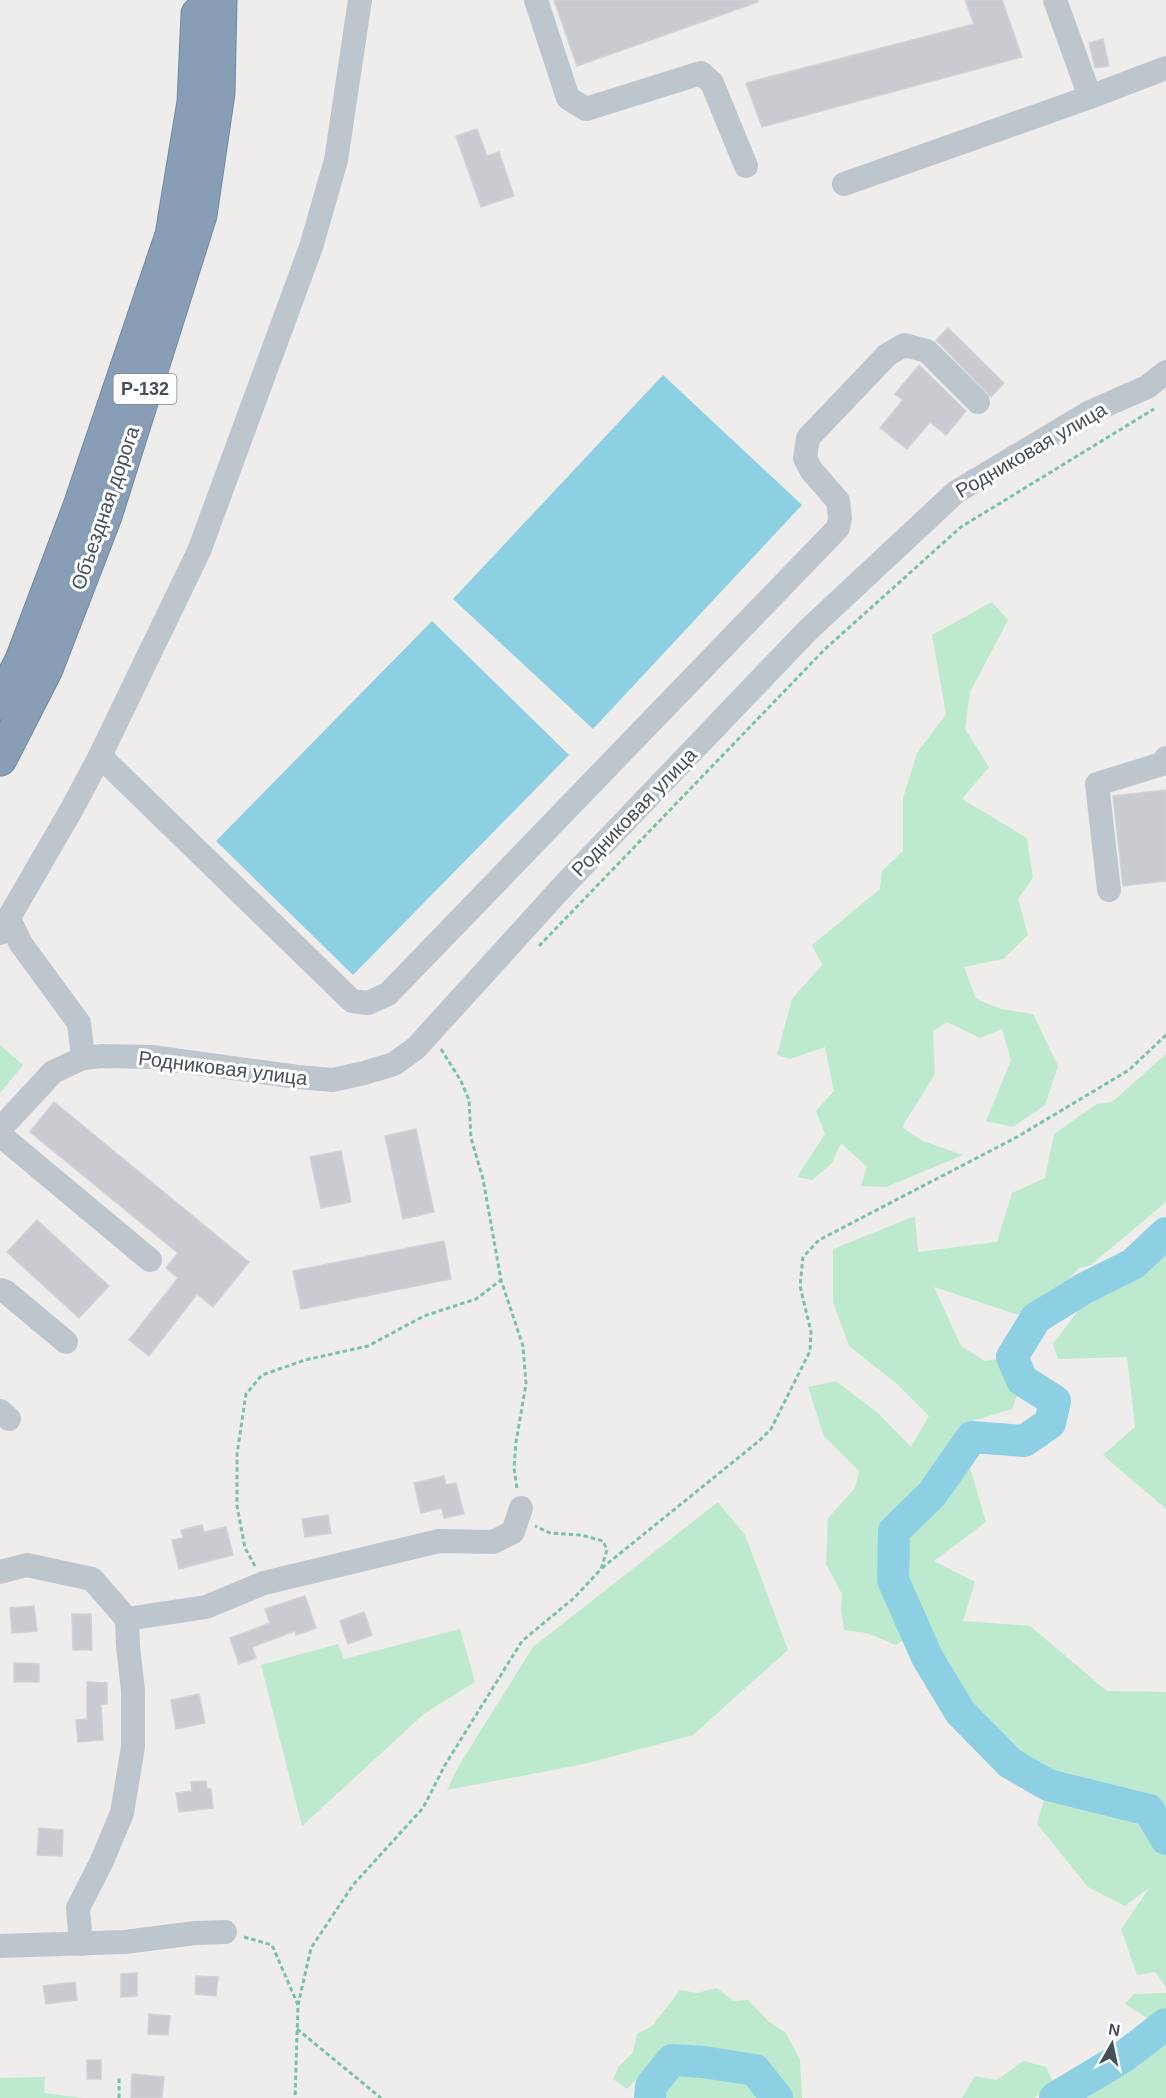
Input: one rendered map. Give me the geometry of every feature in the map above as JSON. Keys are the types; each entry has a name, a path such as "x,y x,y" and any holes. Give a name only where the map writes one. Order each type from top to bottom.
{"highway":[{"name":"Объездная дорога","path":"0,703 22,660 79,509 172,235 194,102 198,0"},
{"name":"Объездная дорога","path":"0,759 46,669 105,516 200,215 218,93 220,0"}],"street":[{"path":"82,1058 80,1023 4,926 100,756 199,551 311,247 336,160 360,0"},
{"path":"536,0 568,98 586,109 701,73 712,82 746,166"},
{"path":"1055,0 1090,97"},
{"path":"844,184 1166,68"},
{"path":"100,756 352,1001 368,1003 388,994 838,528 840,518 838,501 811,470 805,458 808,438 887,355 904,345 927,351 978,402"},
{"name":"Родниковая улица","path":"0,1129 53,1072 82,1058 152,1057 333,1080 394,1064 416,1048 565,885 807,631 956,492 1090,412 1147,387 1166,372"},
{"path":"1109,890 1097,784 1162,764 1166,758"},
{"path":"0,1135 150,1260"},
{"path":"0,1290 6,1292 66,1342"},
{"path":"128,1619 206,1607 264,1583 439,1541 493,1542 513,1532 521,1508"},
{"path":"0,1572 27,1565 92,1579 128,1619 128,1646 133,1691 133,1747 122,1813 101,1863 78,1908 81,1944"},
{"path":"0,1946 125,1942 195,1933 225,1932"}],"path":[{"path":"535,950 825,650 961,527 1156,407"},
{"path":"601,1569 771,1429 810,1351 811,1332 800,1286 803,1257 819,1240 1017,1137 1129,1070 1166,1035"},
{"path":"264,1583 245,1548 237,1506 237,1454 246,1394 262,1375 305,1360 368,1346 424,1316 476,1299 501,1280"},
{"path":"225,1932 272,1945 298,2005 295,2098"},
{"path":"297,2029 381,2098"},
{"path":"119,2077 119,2098"}],"green space":[{"path":"992,602 1008,620 970,692 965,729 989,767 962,799 1027,838 1033,878 1018,899 1028,935 1003,959 964,967 976,999 1001,1009 1033,1014 1058,1066 1045,1105 1013,1127 986,1121 1011,1060 1002,1029 980,1038 947,1022 933,1031 935,1074 902,1127 923,1141 963,1155 886,1187 861,1186 867,1167 841,1143 832,1163 812,1180 797,1177 825,1134 816,1111 834,1091 825,1047 790,1059 777,1055 792,999 822,965 812,945 880,889 882,871 903,851 903,798 917,753 946,714 932,635"},
{"path":"0,1045 23,1065 0,1093"},
{"path":"1166,1054 1166,1202 1091,1265 1079,1268 1033,1315 1015,1314 934,1287 961,1346 985,1361 1004,1358 1016,1360 1024,1377 1012,1409 969,1422 892,1517 883,1594 906,1638 896,1645 867,1633 844,1630 841,1609 842,1594 826,1564 828,1518 855,1488 859,1471 824,1436 808,1387 836,1381 879,1414 911,1447 929,1416 897,1384 849,1346 833,1302 833,1249 915,1216 918,1252 997,1242 1012,1193 1045,1178 1054,1134 1097,1104 1112,1102"},
{"path":"1166,1250 1166,1509 1103,1455 1135,1427 1127,1357 1058,1359 1053,1344 1086,1300 1122,1284"},
{"path":"970,1468 986,1522 934,1561 975,1582 963,1621 1030,1626 1107,1691 1166,1692 1166,1823 1155,1803 1008,1768 969,1711 904,1588 901,1534 935,1508"},
{"path":"718,1502 745,1535 788,1650 693,1735 584,1764 447,1790 458,1767 533,1647"},
{"path":"460,1629 475,1682 425,1713 302,1826 261,1665 338,1644 344,1659"},
{"path":"1047,1789 1135,1814 1158,1834 1166,1853 1166,1987 1155,1972 1137,1975 1121,1929 1150,1887 1125,1906 1088,1887 1037,1824"},
{"path":"717,1988 733,2001 748,2000 769,2022 786,2033 800,2060 802,2098 791,2098 758,2063 672,2050 658,2056 627,2089 613,2079 619,2066 633,2052 637,2034 652,2026 680,1990 697,1993"},
{"path":"1166,1993 1166,2014 1155,2023 1125,2004 1134,1994"},
{"path":"1166,2038 1166,2098 1074,2098"},
{"path":"1023,2061 1046,2067 1054,2084 1034,2098 962,2098 975,2076 997,2080"},
{"path":"674,2068 712,2070 733,2075 764,2098 656,2098 657,2090"},
{"path":"45,2077 44,2093 83,2098 0,2098 0,2078"}],"water":[{"path":"663,375 802,505 593,729 453,599"},
{"path":"432,621 569,755 353,975 216,841"}],"building":[{"path":"554,0 758,0 758,2 577,66"},
{"path":"965,0 1002,0 1022,57 762,127 746,83 974,24"},
{"path":"1103,39 1109,66 1095,68 1089,43"},
{"path":"477,129 487,156 499,152 514,196 481,207 456,136"},
{"path":"948,328 1004,383 991,397 936,340"},
{"path":"919,365 966,411 946,435 930,422 907,449 880,428 903,400 895,394"},
{"path":"1166,790 1166,881 1123,886 1113,796"},
{"path":"54,1102 249,1262 213,1307 197,1294 149,1356 129,1340 178,1278 166,1268 178,1253 30,1132"},
{"path":"416,1129 434,1212 403,1219 385,1136"},
{"path":"341,1151 351,1202 321,1208 310,1157"},
{"path":"37,1220 109,1286 79,1318 7,1252"},
{"path":"444,1241 451,1279 301,1309 293,1271"},
{"path":"444,1476 446,1485 456,1483 464,1514 444,1518 442,1508 421,1513 414,1483"},
{"path":"328,1515 331,1533 305,1537 302,1519"},
{"path":"202,1525 204,1532 226,1527 233,1555 179,1569 172,1540 183,1538 181,1530"},
{"path":"305,1596 316,1628 296,1635 295,1631 252,1647 256,1658 239,1664 230,1638 270,1623 265,1609"},
{"path":"34,1606 37,1631 12,1633 10,1608"},
{"path":"364,1612 372,1635 348,1644 340,1621"},
{"path":"72,1614 91,1614 92,1650 73,1650"},
{"path":"14,1663 39,1664 39,1682 14,1682"},
{"path":"87,1682 107,1683 107,1704 101,1704 103,1740 78,1742 76,1720 87,1719"},
{"path":"199,1694 205,1723 176,1729 171,1700"},
{"path":"206,1781 207,1789 211,1789 213,1808 179,1812 176,1793 192,1791 191,1782"},
{"path":"39,1828 63,1830 62,1856 37,1855"},
{"path":"137,1973 137,1996 121,1997 121,1974"},
{"path":"196,1976 218,1977 216,1996 195,1994"},
{"path":"75,1982 77,2000 46,2004 43,1986"},
{"path":"149,2014 170,2016 168,2035 148,2034"},
{"path":"87,2060 101,2060 101,2079 87,2079"},
{"path":"132,2074 164,2077 162,2098 131,2098"}],"waterway":[{"path":"1166,1233 1133,1264 1083,1289 1036,1318 1012,1357 1022,1380 1055,1401 1050,1423 1024,1441 972,1437 932,1494 894,1531 893,1580 927,1657 960,1712 1010,1763 1048,1785 1149,1810 1166,1839"},
{"path":"1055,2098 1123,2057 1166,2024"},
{"path":"650,2098 651,2086 672,2060 755,2070 777,2098"}]}
